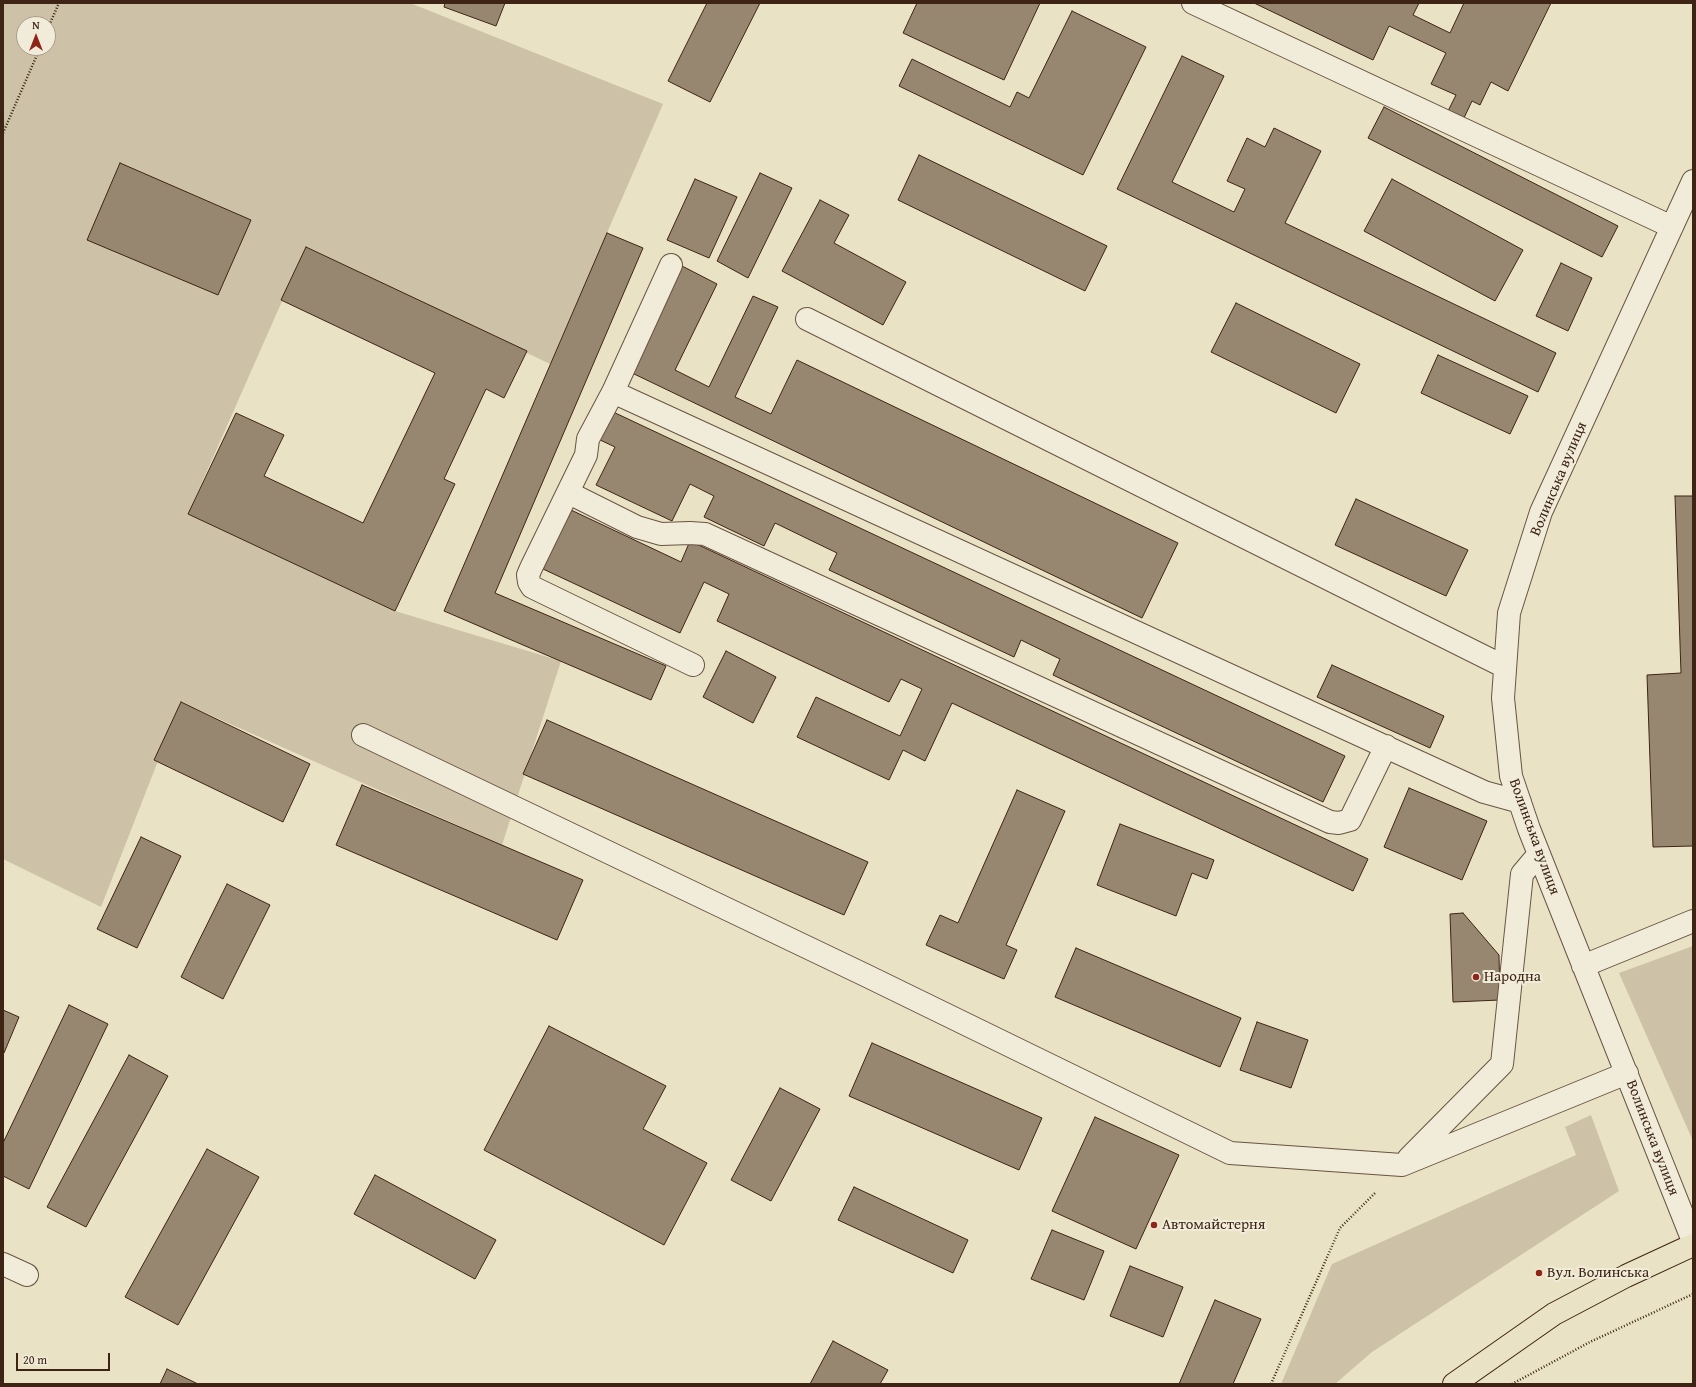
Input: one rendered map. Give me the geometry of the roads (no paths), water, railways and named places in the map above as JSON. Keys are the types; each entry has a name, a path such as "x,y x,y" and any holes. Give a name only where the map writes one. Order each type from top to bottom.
{"main road":[{"path":"1454,1384 1554,1314 1626,1276 1693,1244"}],"street":[{"path":"1193,3 1672,227"},
{"name":"Волинська вулиця","path":"1693,181 1541,512 1509,612 1503,698 1511,776 1538,855 1627,1073 1693,1241"},
{"path":"671,265 612,392 588,439 586,455 569,493 531,568 529,582 532,587 693,665"},
{"path":"807,319 1505,667"},
{"path":"612,392 1484,792 1520,802"},
{"path":"569,493 637,527 661,534 705,534 1330,822 1339,823 1350,820 1386,746"},
{"path":"363,736 865,975 1230,1153 1402,1165 1627,1073"},
{"path":"1402,1165 1502,1064 1522,874 1538,855"},
{"path":"1583,966 1693,921"},
{"path":"3,1264 27,1275"}],"place":[{"name":"Народна","path":"1476,977"},
{"name":"Автомайстерня","path":"1154,1225"},
{"name":"Вул. Волинська","path":"1539,1273"}]}
